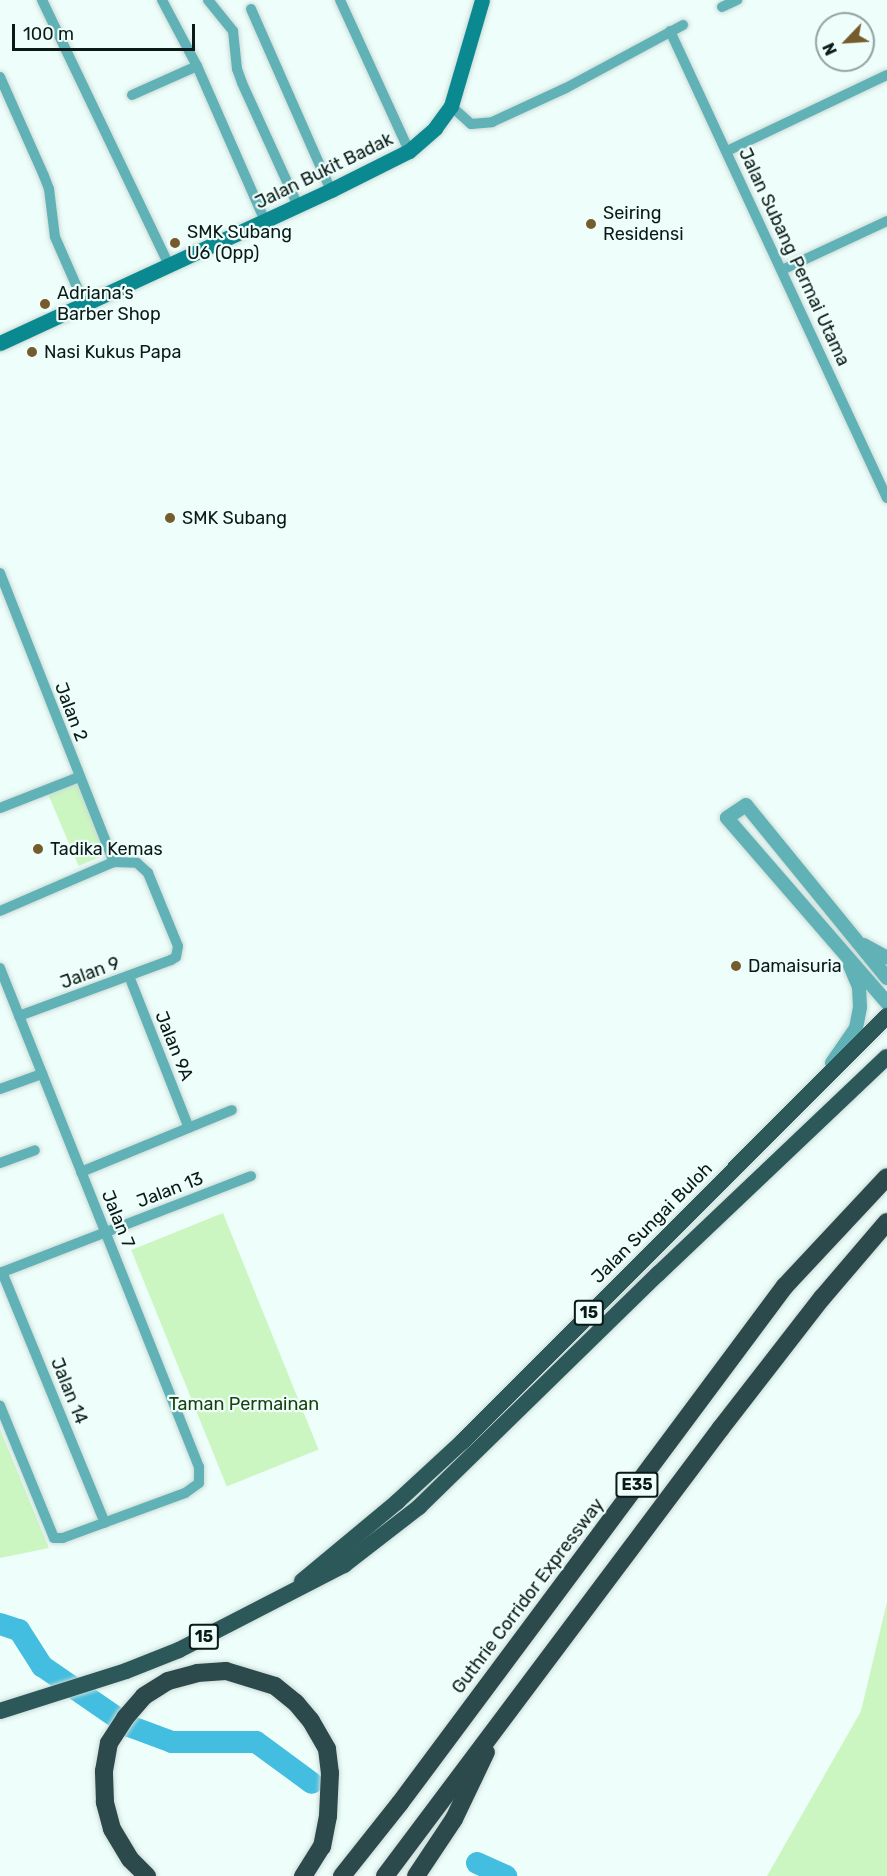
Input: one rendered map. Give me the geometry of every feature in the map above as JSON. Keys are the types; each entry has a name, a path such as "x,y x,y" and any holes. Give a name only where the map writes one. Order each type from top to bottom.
{"highway":[{"name":"Jalan Sungai Buloh","path":"281,1599 462,1442 665,1236 887,1017"},
{"name":"Jalan Sungai Buloh","path":"7,1709 126,1671 179,1650 344,1565 419,1507 666,1266 886,1057"},
{"name":"Guthrie Corridor Expressway","path":"342,1876 400,1803 785,1287 887,1177"},
{"name":"E35","path":"389,1870 721,1428 822,1298 887,1222"},
{"path":"147,1876 130,1859 112,1829 105,1802 104,1771 109,1743 125,1718 144,1696 168,1681 197,1673 226,1671 275,1686 296,1703 311,1721 327,1749 330,1773 328,1816 322,1846 303,1876"},
{"path":"416,1876 454,1820 502,1718"},
{"path":"331,1876 366,1844"}],"main road":[{"name":"Jalan Bukit Badak","path":"0,343 168,263 298,206 409,151 435,128 451,106 482,0"}],"street":[{"path":"42,0 168,263"},
{"path":"162,0 197,66 266,221"},
{"path":"208,0 233,31 237,69 298,206"},
{"path":"340,0 409,151"},
{"path":"722,7 737,0"},
{"path":"251,9 331,190"},
{"path":"451,106 471,124 492,122 566,88 683,25"},
{"name":"Jalan Subang Permai Utama","path":"670,31 887,498"},
{"path":"132,95 197,66"},
{"path":"727,151 887,75"},
{"path":"0,77 49,189 55,237 84,303"},
{"path":"782,270 887,221"},
{"name":"Jalan 2","path":"0,573 114,861"},
{"path":"0,808 79,777"},
{"path":"887,978 746,805 727,818 887,1003"},
{"path":"0,911 114,861"},
{"name":"Jalan 9","path":"19,1016 176,957 178,946 148,873 137,863 114,861"},
{"path":"857,941 887,958"},
{"path":"791,1114 839,1054 856,1028 860,1007 859,987 843,952"},
{"name":"Jalan 7","path":"0,968 198,1467 199,1483 185,1493 105,1523"},
{"name":"Jalan 9A","path":"129,976 189,1128"},
{"path":"0,1089 42,1074"},
{"path":"81,1172 232,1110"},
{"path":"0,1163 35,1150"},
{"name":"Jalan 13","path":"1,1273 250,1176"},
{"name":"Jalan 14","path":"1,1273 105,1523"},
{"path":"0,1406 54,1538 63,1538 105,1523"}],"green space":[{"path":"77,783 107,854 79,866 48,795"},
{"name":"Taman Permainan","path":"223,1213 319,1449 227,1487 131,1250"},
{"path":"0,1429 49,1548 0,1558"},
{"path":"887,1602 887,1876 767,1876 861,1711"}],"waterway":[{"path":"0,1624 19,1630 42,1666 129,1726 172,1742 256,1742 312,1783"},
{"path":"477,1863 506,1876"}],"place":[{"name":"Seiring Residensi","path":"591,224"},
{"name":"SMK Subang U6 (Opp)","path":"175,243"},
{"name":"Adriana’s Barber Shop","path":"45,304"},
{"name":"Nasi Kukus Papa","path":"32,352"},
{"name":"SMK Subang","path":"170,518"},
{"name":"Tadika Kemas","path":"38,849"},
{"name":"Damaisuria","path":"736,966"}]}
